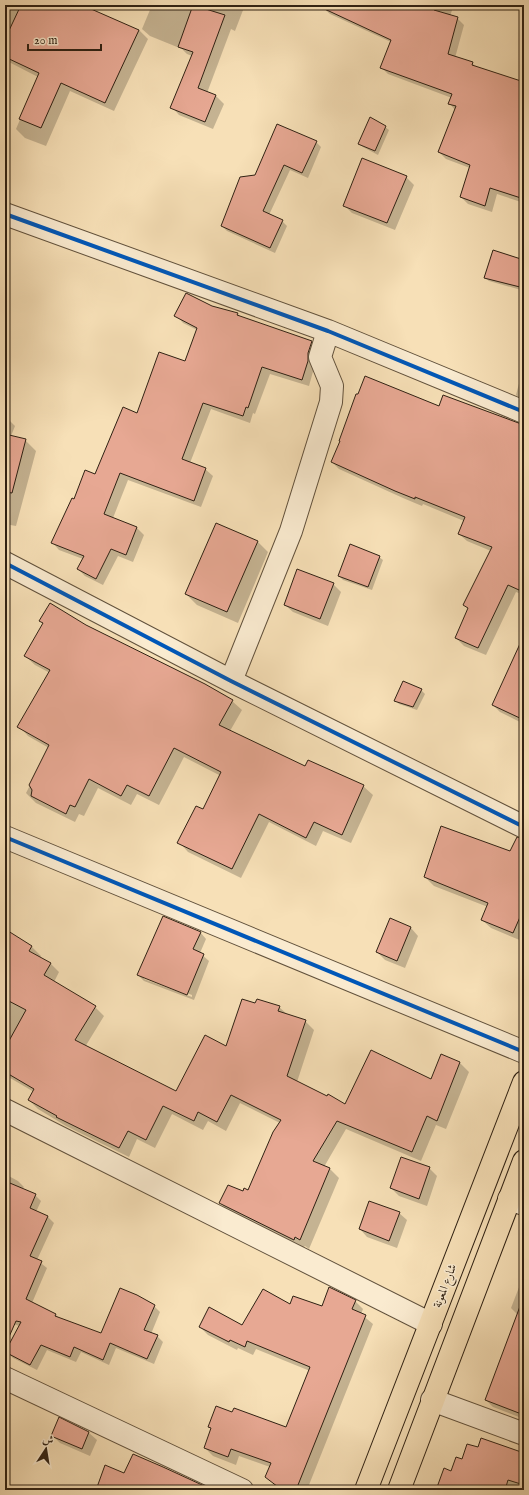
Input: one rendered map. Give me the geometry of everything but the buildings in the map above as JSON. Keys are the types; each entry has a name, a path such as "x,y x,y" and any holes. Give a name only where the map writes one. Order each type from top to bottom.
{"highway":[{"name":"شارع المعونة","path":"366,1490 524,1082"},
{"path":"399,1490 432,1400 517,1202 524,1161"}],"street":[{"path":"5,214 328,331 524,412"},
{"path":"231,681 291,531 331,402 332,386 320,357 328,331"},
{"path":"5,563 231,681 524,827"},
{"path":"5,837 524,1052"},
{"path":"5,1110 431,1324"},
{"path":"5,1378 242,1490"},
{"path":"432,1400 524,1434"}],"cycle path":[{"path":"5,214 328,331 524,412"},
{"path":"5,563 231,681 524,827"},
{"path":"5,837 524,1052"}]}
